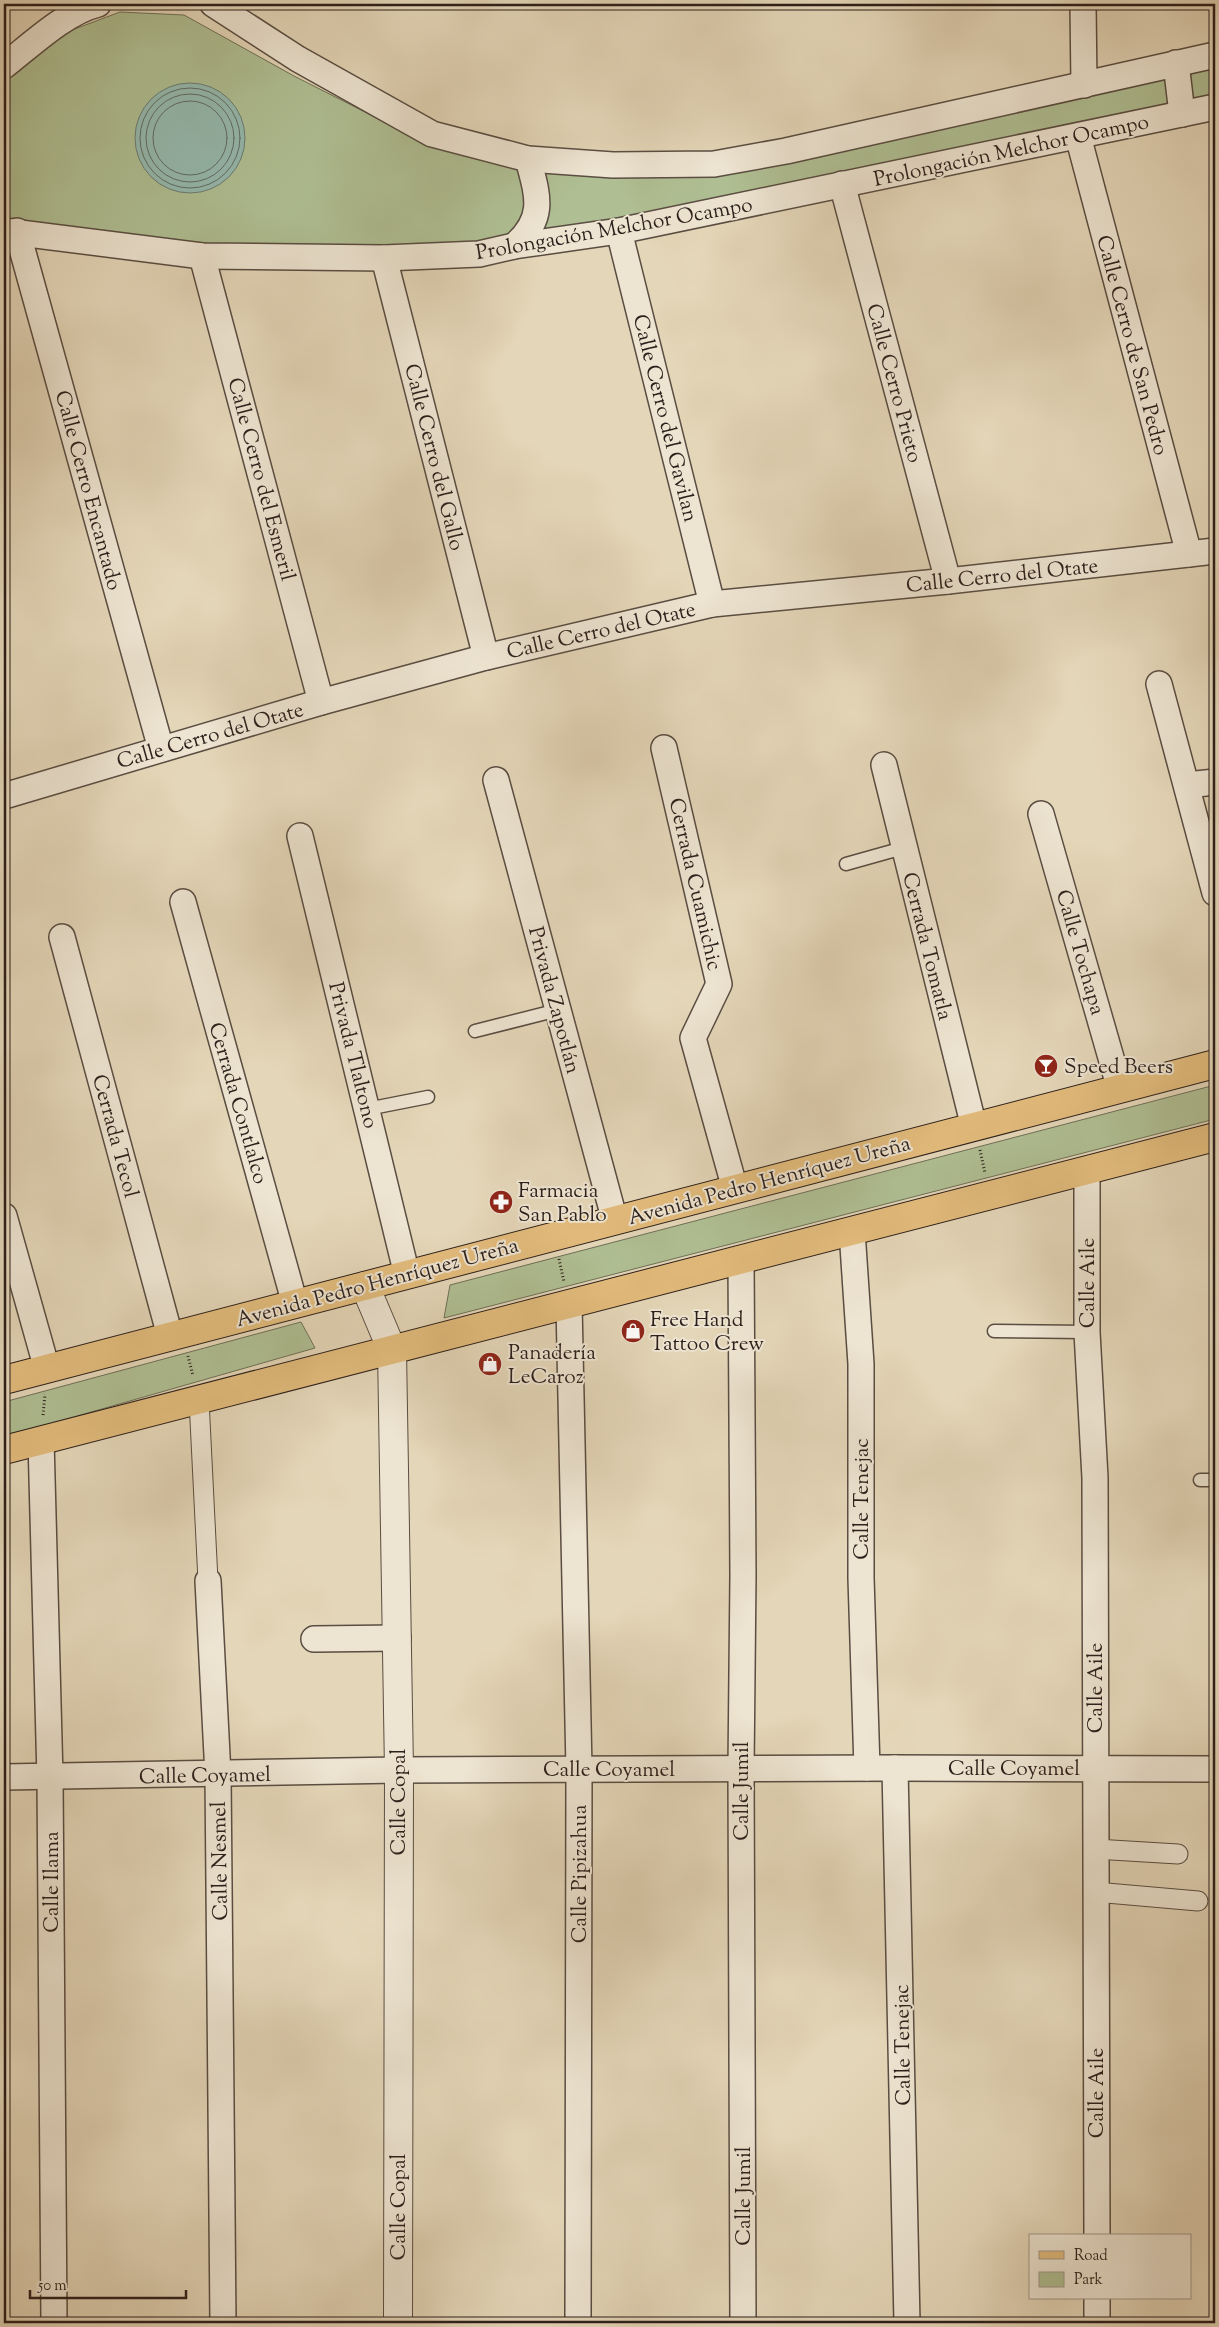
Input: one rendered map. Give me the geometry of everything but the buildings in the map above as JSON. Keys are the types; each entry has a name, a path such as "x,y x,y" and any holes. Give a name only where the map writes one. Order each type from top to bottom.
{"main road":[{"name":"Avenida Pedro Henríquez Ureña","path":"4,1380 1215,1064"},
{"path":"4,1450 1215,1137"}],"street":[{"path":"56,26 68,4"},
{"path":"4,66 56,26 90,6 98,4"},
{"path":"213,4 298,59 432,134 528,159 612,165 714,164 1215,56"},
{"path":"1083,4 1084,85"},
{"path":"1176,63 1182,114"},
{"name":"Prolongación Melchor Ocampo","path":"11,231 202,256 384,258 479,254 514,246 620,232 1215,107"},
{"name":"Calle Cerro de San Pedro","path":"1078,136 1189,554"},
{"path":"514,246 528,234 537,213 536,188 528,159"},
{"name":"Calle Cerro Prieto","path":"842,184 948,581"},
{"name":"Calle Cerro Encantado","path":"11,231 161,749"},
{"name":"Calle Cerro del Gavilan","path":"620,232 712,604"},
{"name":"Calle Cerro del Esmeril","path":"202,256 321,702"},
{"name":"Calle Cerro del Gallo","path":"384,258 486,657"},
{"name":"Calle Cerro del Otate","path":"4,796 321,702 486,657 712,604 948,581 1215,551"},
{"path":"1159,684 1188,784 1215,893"},
{"name":"Cerrada Cuamichic","path":"664,748 719,984 693,1038 734,1189"},
{"name":"Cerrada Tomatla","path":"884,765 903,848 974,1127"},
{"name":"Privada Zapotlán","path":"496,780 615,1220"},
{"path":"1188,784 1215,782"},
{"name":"Calle Tochapa","path":"1041,814 1120,1089"},
{"name":"Privada Tlaltono","path":"300,836 407,1275"},
{"name":"Cerrada Contlalco","path":"184,902 295,1304"},
{"name":"Cerrada Tecol","path":"62,937 177,1335"},
{"name":"Calle Aile","path":"1087,1170 1087,1332 1095,1478 1097,2234"},
{"path":"4,1216 47,1369"},
{"name":"Calle Tenejac","path":"852,1231 861,1364 861,1578 867,1768"},
{"name":"Calle Jumil","path":"741,1260 743,1575 740,1769 743,2323"},
{"name":"Calle Copal","path":"366,1286 392,1350 398,1638 398,2323"},
{"name":"Calle Pipizahua","path":"569,1304 579,1769 578,2323"},
{"name":"Calle Nesmel","path":"199,1400 218,1774 223,2323"},
{"name":"Calle Ilama","path":"41,1440 50,1778 54,2323"},
{"path":"314,1639 398,1638"},
{"name":"Calle Tenejac","path":"896,1768 907,2323"},
{"name":"Calle Coyamel","path":"4,1777 50,1778 398,1770 1215,1769"},
{"path":"1095,1849 1178,1854"},
{"path":"1095,1892 1198,1901"},
{"path":"1097,2300 1097,2323"}],"lane":[{"path":"846,864 903,848"},
{"path":"475,1031 558,1010"},
{"path":"367,1109 428,1097"},
{"path":"994,1331 1087,1332"},
{"path":"1200,1480 1215,1480"}],"path":[{"path":"974,1127 990,1195"},
{"path":"553,1236 569,1304"},
{"path":"177,1335 199,1400"},
{"path":"41,1440 47,1369"}],"green space":[{"path":"120,12 184,15 294,76 430,145 718,170 1215,57 1215,100 842,180 487,243 385,247 202,248 21,220 4,220 4,80 64,33"},
{"path":"1215,1085 1215,1119 444,1318 450,1285"},
{"path":"301,1322 315,1348 4,1437 4,1402"}],"water":[{"path":"190,83 211,87 229,99 241,117 245,138 241,159 229,177 211,189 190,193 169,189 151,177 139,159 135,138 139,117 151,99 169,87"}],"place":[{"name":"Speed Beers","path":"1046,1066"},
{"name":"Farmacia San Pablo","path":"501,1202"},
{"name":"Free Hand Tattoo Crew","path":"633,1331"},
{"name":"Panadería LeCaroz","path":"490,1364"}]}
